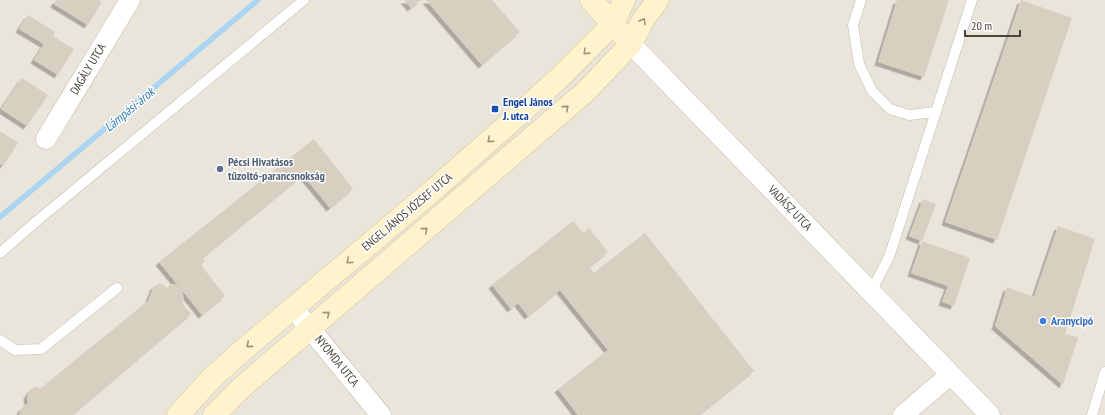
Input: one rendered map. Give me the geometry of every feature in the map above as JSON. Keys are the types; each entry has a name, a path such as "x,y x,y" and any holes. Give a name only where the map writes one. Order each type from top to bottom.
{"street":[{"name":"DAGÁLY UTCA","path":"46,139 130,0"},
{"name":"VADÁSZ UTCA","path":"591,0 631,44 990,415"},
{"name":"ENGEL JÁNOS JÓZSEF UTCA","path":"178,415 212,378 242,351 430,193 505,128 559,78 613,24 624,0"},
{"name":"ENGEL JÁNOS JÓZSEF UTCA","path":"214,415 241,388 585,92 631,44 642,20 658,0"},
{"name":"NYOMDA UTCA","path":"293,308 381,415"},
{"path":"903,415 950,375"}],"lane":[{"path":"0,253 304,0"},
{"path":"861,0 853,25 859,64 872,91 890,109 909,115 936,112"},
{"path":"871,292 889,257 972,0"},
{"path":"0,340 15,350 41,349 116,288"},
{"path":"1092,415 1105,372"}],"shaded area":[{"path":"0,0 1105,0 1105,415 0,415"}],"building":[{"path":"56,0 99,0 102,2 88,25 54,4"},
{"path":"404,0 421,0 411,8"},
{"path":"426,0 492,0 520,32 482,65"},
{"path":"897,0 949,0 924,77 878,62"},
{"path":"1021,0 1072,18 997,240 945,222"},
{"path":"28,15 55,32 53,36 74,49 58,75 34,60 44,44 19,29"},
{"path":"22,78 48,95 27,126 1,109"},
{"path":"0,131 18,143 3,166 0,164"},
{"path":"314,139 353,189 330,208 303,175 202,258 205,261 201,265 225,296 202,315 159,262"},
{"path":"923,199 936,204 922,241 909,236"},
{"path":"573,221 583,233 589,228 608,252 589,267 594,273 645,233 754,371 699,415 578,415 558,389 608,350 560,290 528,316 518,303 511,309 492,285"},
{"path":"1058,226 1095,239 1065,334 1078,337 1063,385 995,326 1007,287 1034,297"},
{"path":"922,241 970,258 954,306 942,302 948,286 911,273"},
{"path":"160,283 167,289 170,284 177,285 182,290 184,299 182,303 191,314 72,415 19,415 21,409 28,403 27,396 31,389 36,387 41,388 148,301 154,286"}],"waterway":[{"name":"Lámpási-árok","path":"0,217 258,0"}],"place":[{"name":"Engel János J. utca","path":"495,109"},
{"name":"Pécsi Hivatásos tűzoltó-parancsnokság","path":"220,169"},
{"name":"Aranycipó","path":"1043,321"}]}
